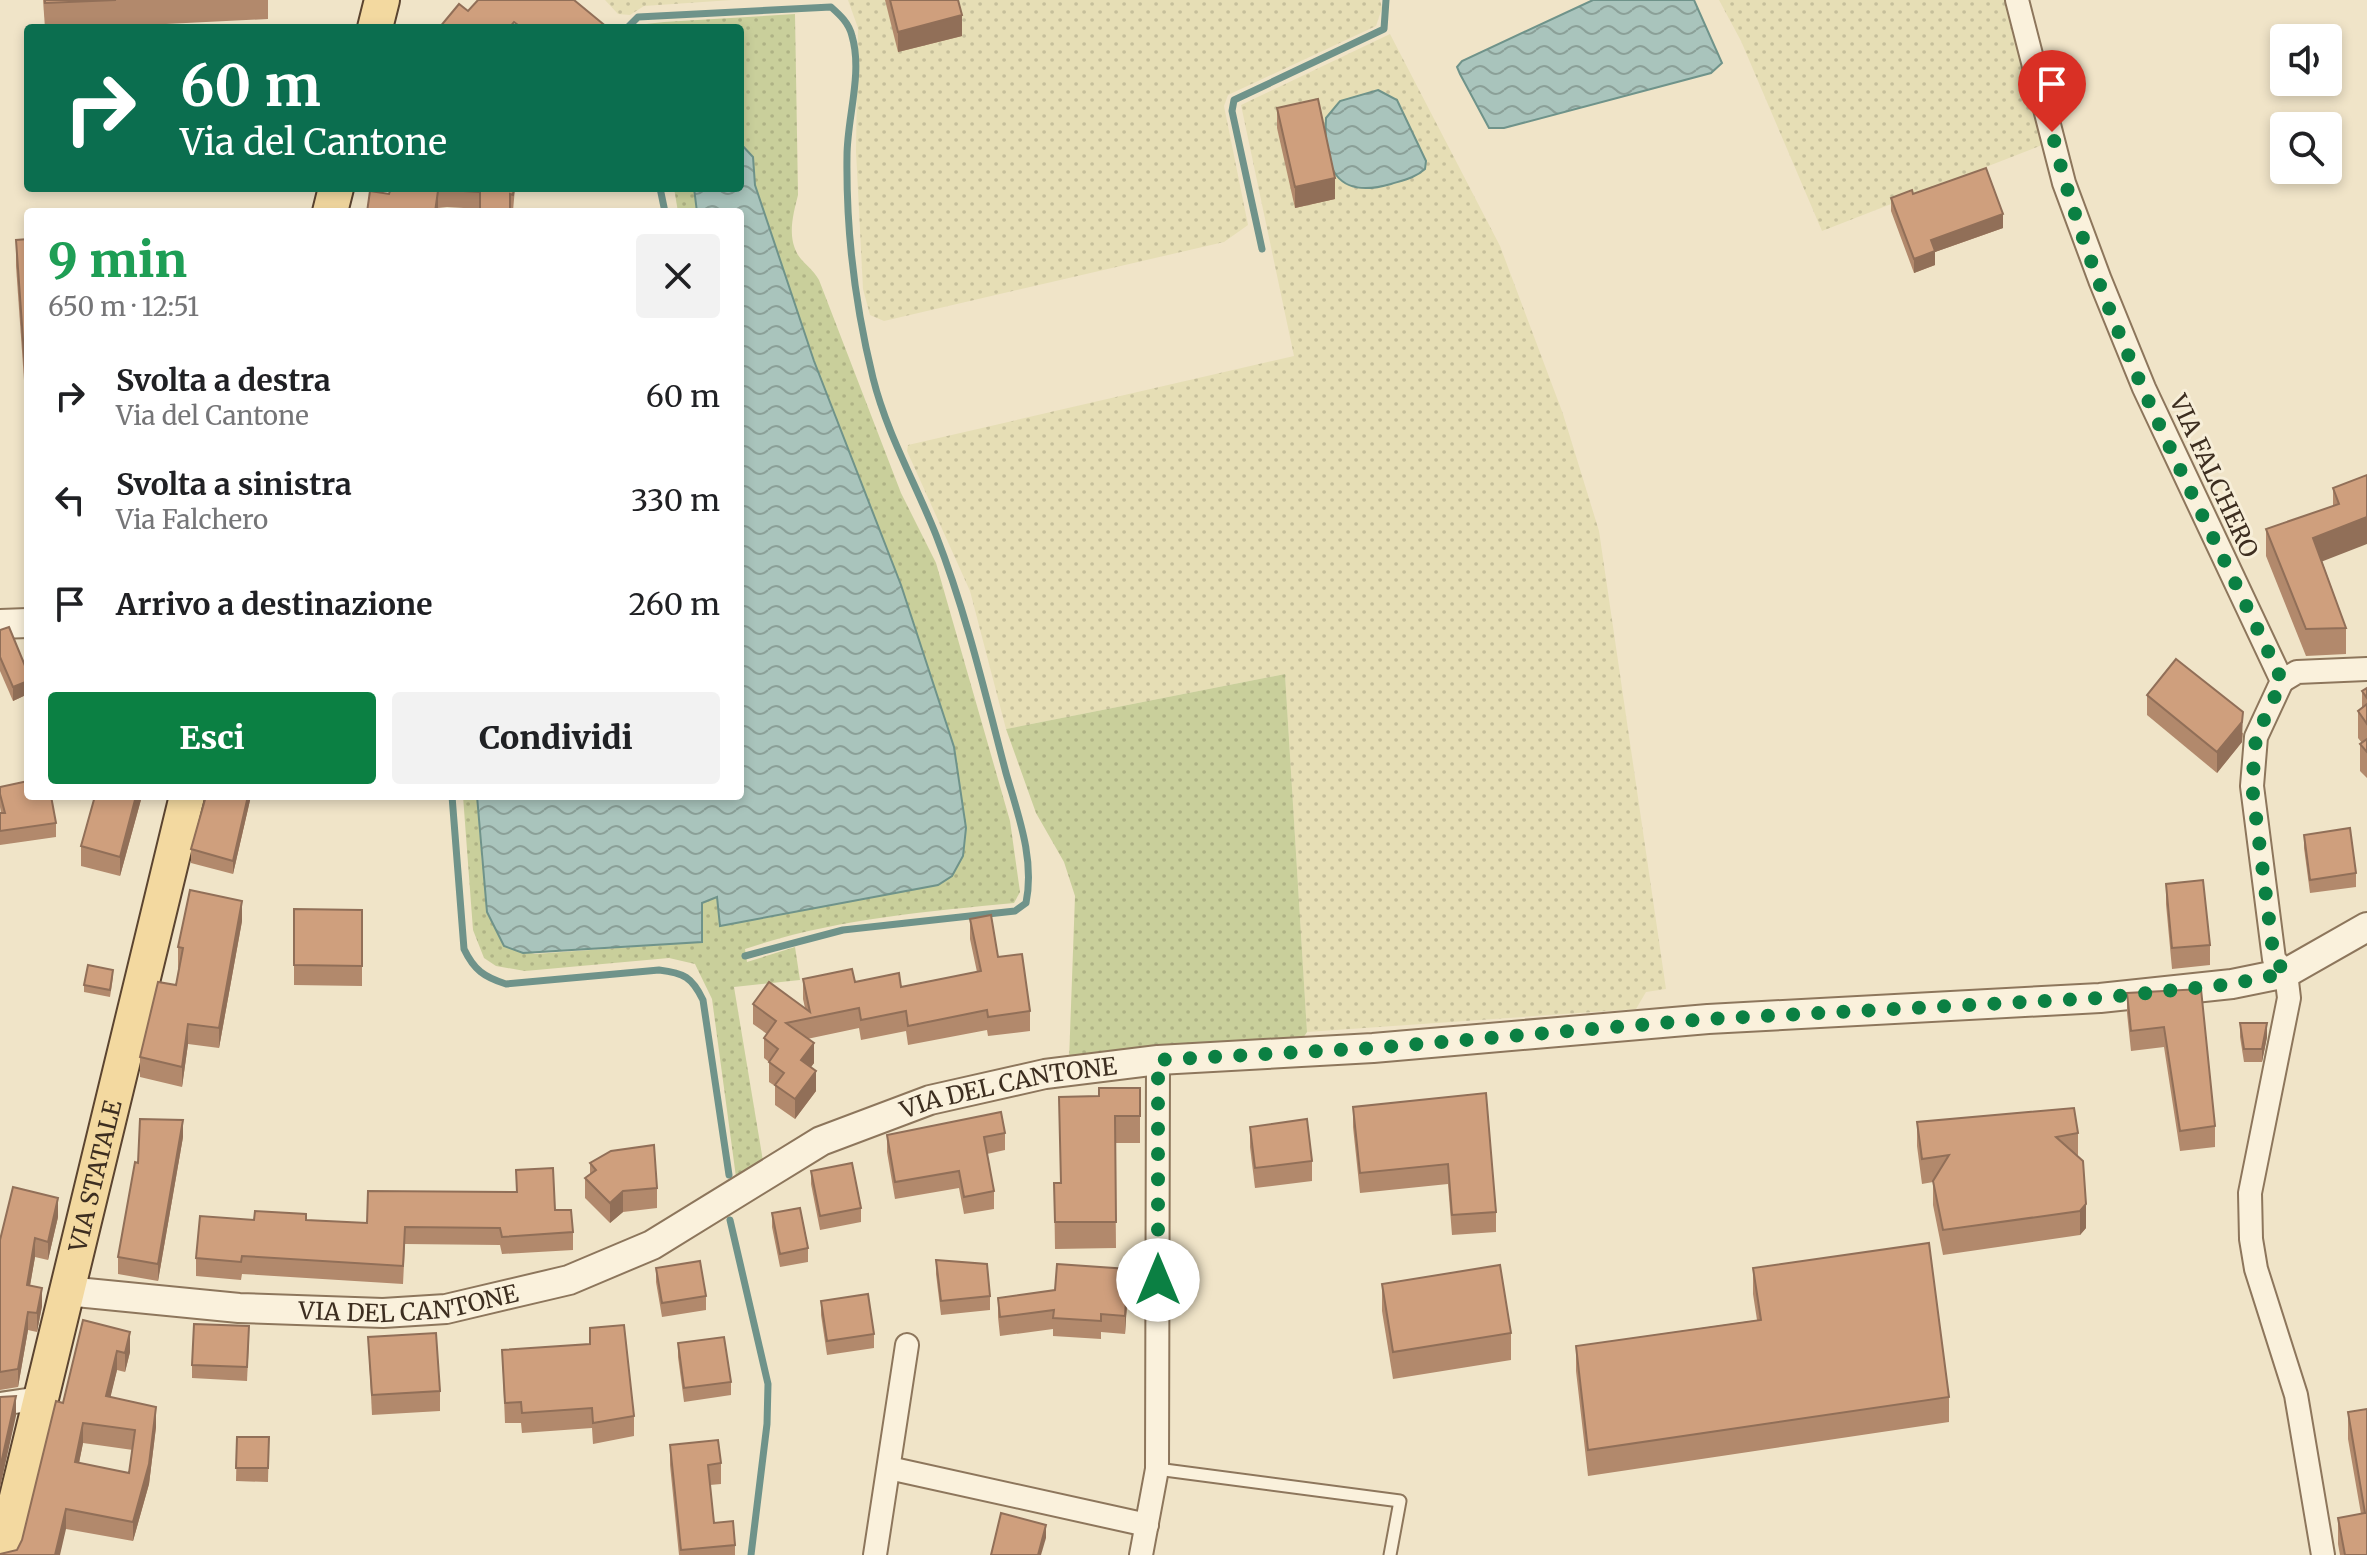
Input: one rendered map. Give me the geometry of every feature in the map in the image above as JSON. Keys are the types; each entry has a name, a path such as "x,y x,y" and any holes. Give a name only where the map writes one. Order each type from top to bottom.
{"main road":[{"path":"376,24 382,0"},
{"name":"VIA STATALE","path":"3,1555 186,800"}],"street":[{"name":"VIA FALCHERO","path":"2017,0 2064,183 2090,255 2144,388 2282,681"},
{"path":"0,624 24,623"},
{"path":"2323,1555 2296,1395 2256,1269 2251,1239 2250,1193 2289,998 2286,973 2274,959 2252,786 2256,737 2282,681 2297,672 2367,669"},
{"name":"VIA DEL CANTONE","path":"66,1291 281,1310 383,1313 446,1309 569,1280 652,1245 821,1141 930,1100 1045,1074 1158,1060 1373,1048 1708,1019 2100,998 2232,984 2286,973 2367,927"},
{"path":"1141,1555 1157,1469 1158,1060"},
{"path":"875,1555 907,1345"},
{"path":"0,1404 41,1398"},
{"path":"889,1468 1147,1525"}],"lane":[{"path":"1157,1469 1400,1501 1390,1555"}],"shaded area":[{"path":"605,0 732,0 644,6 630,15 618,14"},
{"path":"848,0 1380,0 1382,8 1376,26 1228,95 1224,106 1248,225 1224,242 884,321 870,315 863,289 856,151 858,28"},
{"path":"1719,0 2006,0 2045,139 2042,145 1822,231 1741,41"},
{"path":"1390,34 1500,246 1563,414 1599,531 1666,989 1646,992 1636,1009 1307,1032 1285,674 1006,729 970,591 907,451 908,445 1294,356 1241,105"}],"green space":[{"path":"795,14 798,195 792,225 795,248 819,280 901,493 936,563 1010,821 1020,892 1014,903 845,924 811,930 745,949 747,962 795,947 800,980 734,987 764,1167 736,1177 712,999 695,964 669,958 525,971 496,966 484,958 473,930 463,800 477,800 482,864 504,946 535,954 702,942 701,903 718,897 720,926 966,828 954,747 901,585 814,361 755,185 753,157 744,147 744,24 646,24"},
{"path":"675,192 694,192 696,208 677,208"},
{"path":"1285,674 1307,1032 1303,1038 1069,1061 1075,896 1064,862 1036,813 1006,729"}],"water":[{"path":"1593,0 1694,0 1722,63 1711,73 1504,128 1489,128 1457,67 1462,61"},
{"path":"1378,90 1397,100 1426,161 1425,169 1413,177 1391,184 1357,187 1345,183 1331,165 1327,152 1326,118 1340,101"},
{"path":"744,147 753,157 755,185 814,361 901,585 954,747 966,828 963,856 952,876 938,885 720,926 717,897 702,903 702,942 523,953 504,946 487,912 477,800 744,800 744,208 696,208 694,192 744,192"}],"building":[{"path":"45,0 116,0 45,3"},
{"path":"478,0 574,0 603,24 442,24 459,4 468,11"},
{"path":"890,0 958,0 962,15 898,32"},
{"path":"1318,99 1335,178 1295,187 1277,108"},
{"path":"1986,168 2003,214 1931,240 1935,251 1914,259 1891,198 1912,190 1913,194"},
{"path":"370,192 438,192 436,208 368,208"},
{"path":"480,192 513,192 510,194 510,208 480,208"},
{"path":"24,239 24,354 16,240"},
{"path":"2367,475 2367,517 2313,538 2346,628 2306,629 2266,529 2339,504 2333,488"},
{"path":"9,627 24,663 24,683 13,687 0,657 0,630"},
{"path":"2176,659 2243,712 2242,722 2217,752 2147,695"},
{"path":"2367,704 2367,724 2358,711"},
{"path":"2367,739 2367,752 2360,744"},
{"path":"24,782 24,800 52,800 56,823 0,831 0,813 5,813 0,787"},
{"path":"94,800 135,800 120,857 81,846"},
{"path":"205,800 247,800 233,861 191,849"},
{"path":"2350,828 2356,873 2310,880 2304,835"},
{"path":"2203,880 2210,945 2172,948 2166,884"},
{"path":"190,890 242,901 219,1028 188,1024 182,1067 140,1057 158,982 176,985 183,948 178,947"},
{"path":"294,909 362,910 362,966 294,965"},
{"path":"991,915 998,957 1022,954 1030,1011 988,1017 987,1010 908,1026 906,1011 861,1020 859,1008 786,1023 814,1043 801,1060 816,1071 795,1099 775,1085 784,1073 769,1062 778,1049 764,1038 776,1021 753,1004 769,982 810,1012 803,979 852,969 855,982 899,973 901,987 981,971 970,919"},
{"path":"88,965 113,970 110,990 84,985"},
{"path":"2201,989 2215,1126 2180,1131 2164,1027 2131,1031 2127,993"},
{"path":"2240,1023 2267,1023 2262,1049 2244,1049"},
{"path":"1099,1088 1140,1088 1140,1116 1115,1116 1116,1222 1055,1222 1054,1183 1061,1183 1059,1097 1099,1096"},
{"path":"1486,1093 1496,1212 1452,1215 1448,1164 1360,1173 1353,1107"},
{"path":"2074,1108 2078,1133 2056,1137 2083,1161 2086,1204 2080,1211 1943,1230 1933,1181 1949,1155 1922,1159 1917,1122"},
{"path":"1001,1112 1005,1133 984,1137 994,1191 964,1197 959,1171 895,1182 887,1135"},
{"path":"140,1119 183,1120 158,1264 118,1257 135,1162 138,1163"},
{"path":"1307,1119 1312,1161 1255,1168 1250,1127"},
{"path":"654,1145 657,1188 623,1191 610,1203 585,1178 596,1170 590,1163 611,1151"},
{"path":"852,1163 861,1208 820,1216 811,1171"},
{"path":"553,1168 555,1210 571,1210 573,1232 502,1237 500,1228 405,1227 403,1266 242,1256 241,1262 196,1258 200,1216 254,1220 255,1211 306,1214 306,1220 367,1223 368,1191 517,1192 516,1170"},
{"path":"13,1187 58,1198 48,1242 35,1238 27,1285 42,1288 37,1313 28,1312 18,1369 0,1372 0,1240"},
{"path":"800,1208 808,1248 780,1254 772,1213"},
{"path":"1929,1243 1949,1397 1588,1450 1576,1346 1761,1320 1753,1268"},
{"path":"936,1260 987,1264 990,1296 941,1301"},
{"path":"700,1261 706,1296 662,1303 656,1268"},
{"path":"1057,1264 1128,1269 1125,1316 1101,1314 1101,1321 1053,1318 1054,1310 1000,1317 998,1298 1055,1290"},
{"path":"1500,1265 1511,1333 1393,1352 1382,1284"},
{"path":"868,1294 874,1334 827,1341 821,1301"},
{"path":"83,1320 130,1332 125,1353 117,1351 106,1396 156,1407 149,1464 133,1522 66,1509 55,1555 0,1555 17,1550 22,1540 56,1401 63,1403","holes":["83,1423 135,1430 129,1473 75,1462"]},
{"path":"194,1324 249,1326 247,1367 192,1365"},
{"path":"624,1325 634,1416 593,1423 592,1408 522,1413 521,1402 505,1403 502,1350 590,1344 590,1328"},
{"path":"436,1333 440,1391 372,1395 368,1337"},
{"path":"724,1337 731,1382 684,1388 678,1343"},
{"path":"16,1396 0,1468 0,1397"},
{"path":"2367,1409 2367,1555 2345,1555 2338,1518 2365,1513 2348,1412"},
{"path":"237,1437 269,1437 268,1468 236,1468"},
{"path":"718,1440 721,1463 708,1465 714,1523 733,1521 735,1545 681,1550 670,1445"},
{"path":"1001,1513 1046,1525 1038,1555 991,1555"}],"waterway":[{"path":"1262,249 1232,111 1234,100 1384,29 1386,0"},
{"path":"631,24 638,17 831,7 849,27 856,65 848,141 848,212 853,268 867,351 886,419 936,535 957,593 1027,854 1026,903 1015,911 843,930 745,956"},
{"path":"661,192 664,208"},
{"path":"452,800 464,949 480,972 506,984 659,970 681,975 695,986 703,1000 729,1175"},
{"path":"730,1220 768,1384 767,1424 751,1555"}],"route":[{"path":"1158,1280 1158,1060 1373,1048 1708,1019 2100,998 2232,984 2286,973 2274,959 2252,786 2256,737 2282,681 2144,388 2071,205 2052,132"}]}
